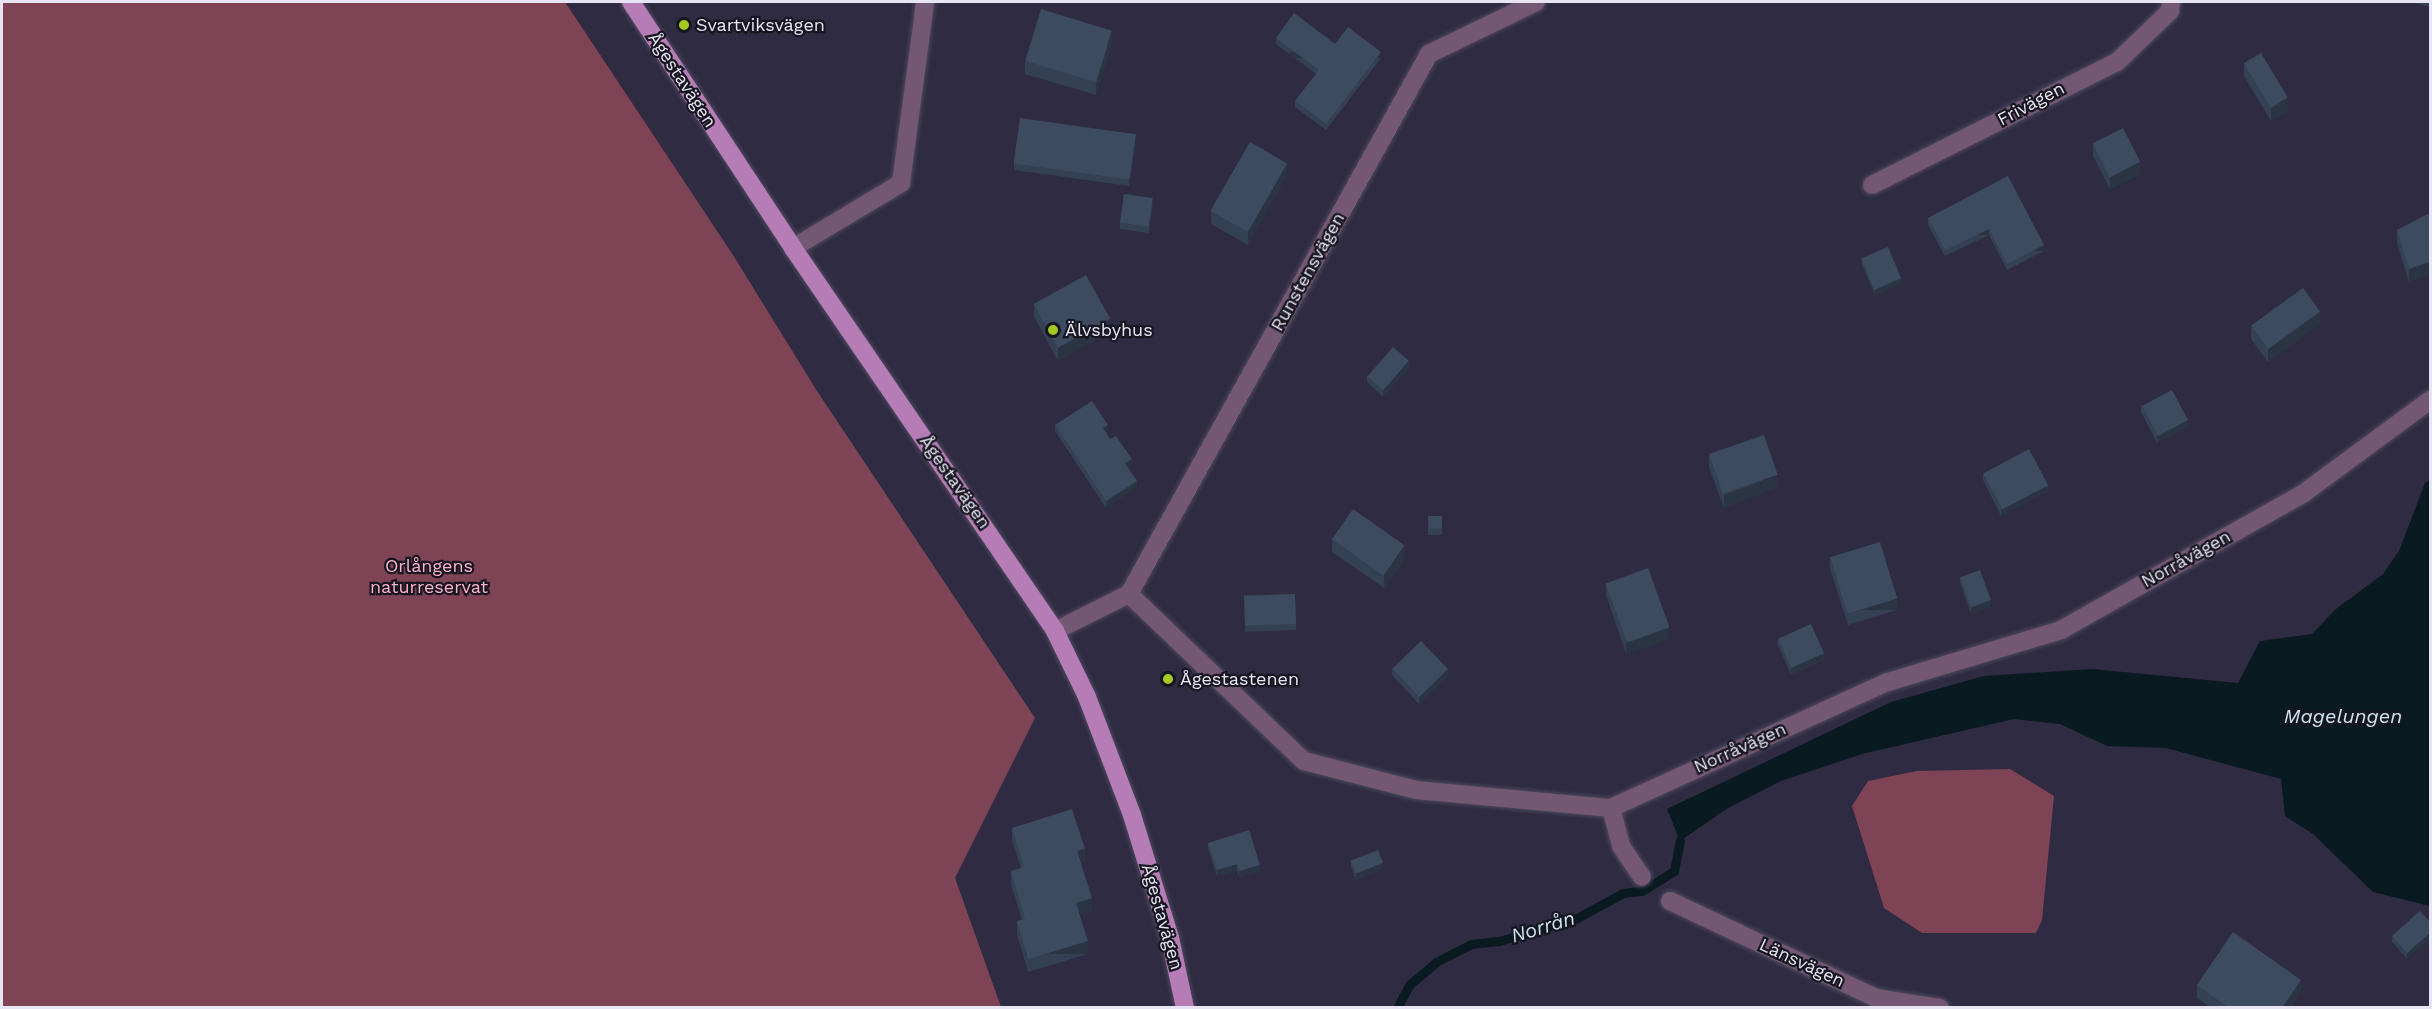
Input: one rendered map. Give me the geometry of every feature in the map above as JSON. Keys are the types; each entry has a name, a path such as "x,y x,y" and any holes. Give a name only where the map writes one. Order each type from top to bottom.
{"main road":[{"name":"Ågestavägen","path":"631,2 793,248 1055,631 1087,696 1132,815 1170,938 1185,1008"}],"street":[{"path":"793,248 901,183 925,2"},
{"name":"Runstensvägen","path":"1129,594 1429,54 1536,2"},
{"name":"Frivägen","path":"1872,184 2117,62 2169,11 2171,2"},
{"name":"Norråvägen","path":"1129,594 1304,761 1416,790 1611,808 1888,682 2061,630 2304,493 2430,400"},
{"path":"1055,631 1129,594"},
{"path":"1611,808 1620,846 1642,877"},
{"name":"Länsvägen","path":"1670,901 1876,998 1940,1008"}],"green space":[{"name":"Orlångens naturreservat","path":"2,2 565,2 733,255 817,391 1035,718 955,878 1001,1007 2,1007"},
{"path":"2010,769 2054,796 2042,920 2036,933 1922,933 1884,908 1852,806 1868,781 1917,771"}],"water":[{"name":"Magelungen","path":"2430,480 2430,906 2373,892 2313,834 2285,816 2281,779 2166,748 2107,746 2060,724 2014,719 1862,754 1781,781 1728,808 1680,841 1667,809 1891,702 1984,676 2092,669 2238,683 2260,641 2312,634 2336,609 2383,574 2399,551 2425,483"}],"building":[{"path":"1041,9 1112,31 1096,82 1025,61"},
{"path":"1294,13 1335,44 1348,27 1381,52 1326,124 1295,101 1319,70 1276,38"},
{"path":"2261,53 2288,98 2271,108 2244,63"},
{"path":"1020,118 1136,134 1129,180 1014,164"},
{"path":"2123,128 2140,162 2110,177 2093,143"},
{"path":"1250,142 1287,164 1248,232 1210,210"},
{"path":"2008,176 2044,245 2007,264 1989,229 1945,250 1928,218"},
{"path":"1124,194 1153,198 1149,227 1120,223"},
{"path":"2430,213 2430,262 2409,269 2397,230"},
{"path":"1888,247 1901,278 1875,290 1861,258"},
{"path":"1086,275 1110,319 1058,348 1034,304"},
{"path":"2303,288 2320,311 2268,349 2251,326"},
{"path":"1393,347 1409,361 1383,390 1367,376"},
{"path":"2172,390 2188,420 2158,436 2142,406"},
{"path":"1092,401 1108,425 1103,428 1110,439 1116,436 1132,459 1125,463 1137,481 1106,501 1055,425"},
{"path":"1764,435 1778,475 1723,494 1709,454"},
{"path":"2029,449 2048,485 2002,510 1983,473"},
{"path":"1353,509 1405,545 1383,575 1332,539"},
{"path":"1428,516 1442,516 1442,528 1429,529"},
{"path":"1880,542 1897,598 1848,614 1830,557"},
{"path":"1648,568 1670,627 1627,643 1606,583"},
{"path":"1980,570 1991,600 1971,607 1960,577"},
{"path":"1295,594 1296,624 1245,626 1244,596"},
{"path":"1811,624 1824,653 1791,668 1778,639"},
{"path":"1421,641 1448,669 1419,697 1392,669"},
{"path":"1072,809 1085,849 1077,851 1092,898 1076,903 1088,941 1028,959 1017,921 1025,919 1011,871 1024,867 1012,828"},
{"path":"1249,830 1260,865 1239,871 1237,864 1217,870 1208,843"},
{"path":"1378,850 1383,863 1356,873 1351,860"},
{"path":"2420,911 2430,922 2430,933 2407,953 2392,936"},
{"path":"2233,932 2301,980 2282,1008 2229,1008 2197,985"}],"waterway":[{"name":"Norrån","path":"1397,1008 1409,985 1436,962 1471,944 1499,941 1577,918 1623,893 1642,891 1674,871 1680,841"}],"place":[{"name":"Svartviksvägen","path":"684,25"},
{"name":"Älvsbyhus","path":"1053,330"},
{"name":"Ågestastenen","path":"1168,679"}]}
